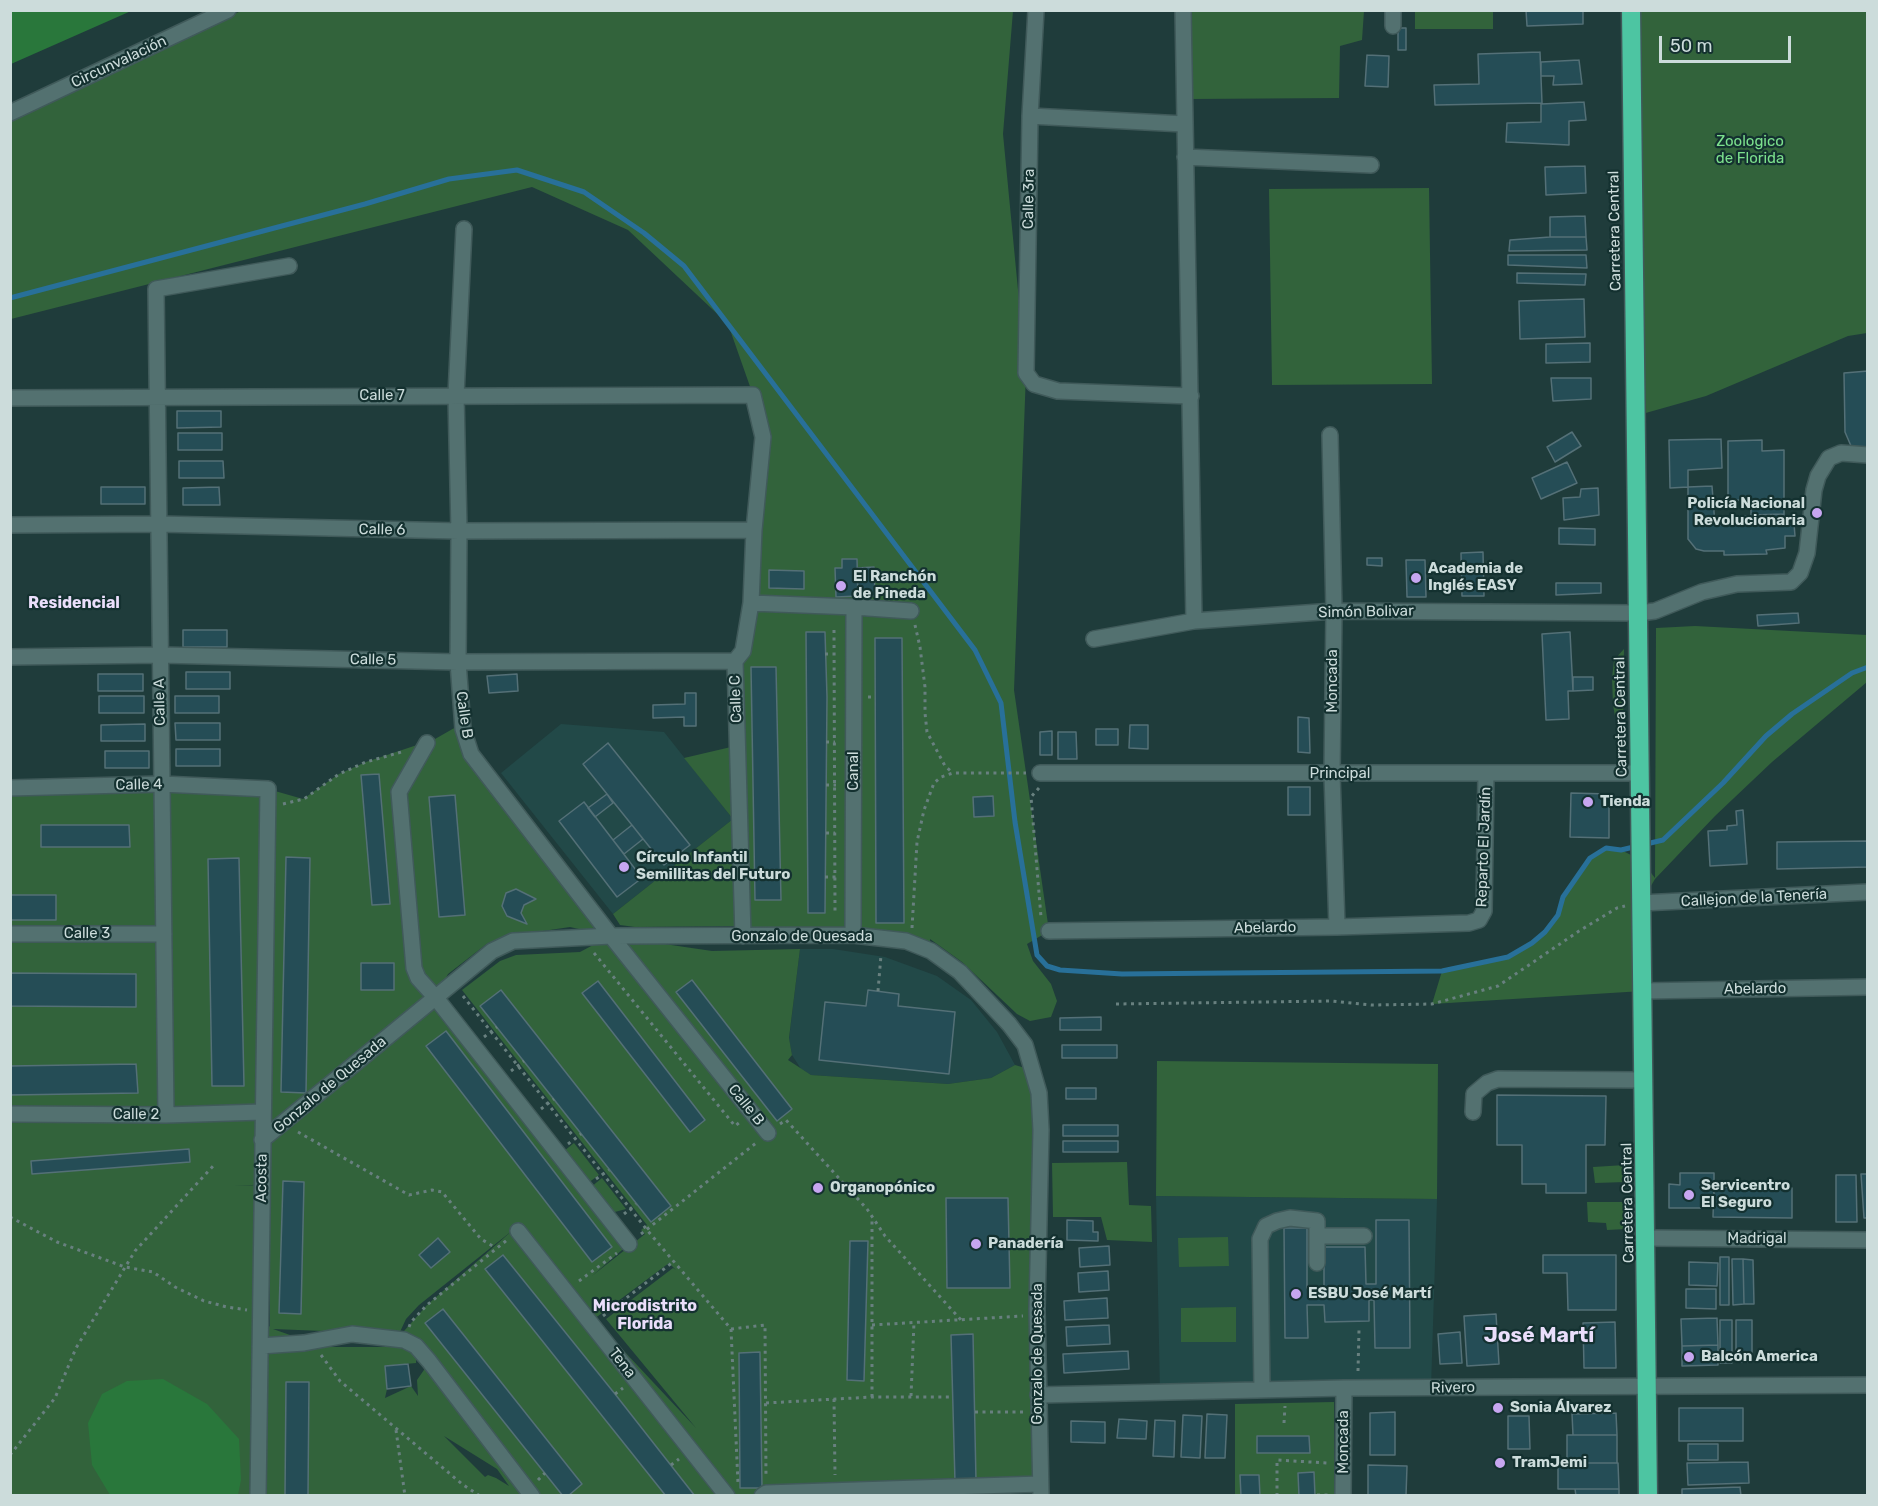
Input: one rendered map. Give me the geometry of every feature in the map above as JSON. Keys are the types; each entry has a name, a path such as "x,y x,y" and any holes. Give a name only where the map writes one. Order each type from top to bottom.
{"highway":[{"name":"Carretera Central","path":"1631,10 1648,1496"}],"street":[{"name":"Circunvalación","path":"10,113 228,10"},
{"name":"Calle 3ra","path":"1036,10 1030,116 1026,373 1034,384 1059,391 1191,396"},
{"path":"1183,10 1194,621"},
{"path":"1030,116 1184,124"},
{"path":"1185,157 1371,165"},
{"name":"Calle B","path":"464,229 456,395 459,531 458,662 464,729 471,753 610,936 768,1133"},
{"name":"Calle A","path":"166,1115 156,289 289,266"},
{"name":"Calle 7","path":"10,398 753,395"},
{"name":"Calle C","path":"743,936 735,661 743,651 751,603 754,530 763,436 753,395"},
{"name":"Moncada","path":"1330,435 1334,611 1332,774 1337,927"},
{"name":"Simón Bolivar","path":"1094,639 1194,621 1334,611 1639,613 1655,611 1702,592 1737,584 1791,582 1800,573 1807,553 1814,490 1818,476 1829,458 1841,453 1868,455"},
{"name":"Calle 6","path":"10,525 158,524 459,531 754,530"},
{"path":"751,603 854,606 911,611"},
{"name":"Canal","path":"853,935 854,606"},
{"name":"Calle 5","path":"10,657 160,656 458,662 735,661"},
{"path":"427,743 399,792 414,968 418,978 629,1244"},
{"name":"Principal","path":"1046,773 1640,773"},
{"name":"Reparto El Jardín","path":"1479,920 1484,911 1486,773"},
{"name":"Calle 4","path":"10,788 162,784 268,789"},
{"name":"Acosta","path":"258,1496 268,789"},
{"name":"Callejon de la Tenería","path":"1641,903 1868,892"},
{"name":"Abelardo","path":"1049,931 1337,927 1469,923 1479,920"},
{"name":"Calle 3","path":"10,934 164,934"},
{"name":"Gonzalo de Quesada","path":"262,1140 492,951 513,942 610,936 853,935 911,943 931,951 960,972 1009,1024 1025,1046 1039,1093 1041,1130 1038,1315 1040,1490"},
{"name":"Abelardo","path":"1643,991 1868,987"},
{"path":"1473,1112 1474,1095 1487,1083 1498,1079 1644,1080"},
{"name":"Calle 2","path":"10,1114 166,1115 262,1112"},
{"path":"1262,1390 1260,1239 1266,1226 1290,1218 1317,1221 1317,1263"},
{"name":"Tena","path":"518,1231 727,1496"},
{"path":"1317,1236 1364,1236"},
{"name":"Madrigal","path":"1646,1238 1868,1240"},
{"path":"260,1346 311,1342 352,1334 404,1340 416,1346 532,1496"},
{"name":"Rivero","path":"1038,1395 1351,1388 1868,1385"},
{"name":"Moncada","path":"1343,1496 1351,1388"},
{"path":"764,1494 836,1491 1040,1490"}],"path":[{"path":"911,611 920,647 924,677 924,713 927,732 945,766 953,773"},
{"path":"834,630 835,912"},
{"path":"267,810 287,802 303,799 339,774 366,762 411,750 427,743"},
{"path":"911,943 917,842 924,810 934,783 941,777 953,773 1023,773"},
{"path":"1046,773 1031,797 1042,929 1049,931"},
{"path":"1116,1004 1332,1001 1371,1005 1432,1004 1498,986 1617,908 1641,903"},
{"path":"582,937 735,1126 752,1113"},
{"path":"878,992 882,938"},
{"path":"566,1291 786,1120 872,1217 885,1236 961,1320"},
{"path":"284,1123 410,1195 432,1190 442,1192 481,1239 496,1248"},
{"path":"10,1455 54,1398 76,1348 135,1251 214,1165"},
{"path":"10,1217 57,1242 125,1267 153,1272 175,1287 204,1301 227,1307 260,1311"},
{"path":"872,1217 872,1396"},
{"path":"404,1340 411,1322 427,1305 518,1231"},
{"path":"592,1324 673,1262"},
{"path":"872,1325 1038,1315"},
{"path":"911,1396 914,1322"},
{"path":"731,1329 765,1325 764,1494"},
{"path":"1351,1388 1359,1330"},
{"path":"311,1342 340,1381 462,1484 480,1496"},
{"path":"766,1403 872,1396 952,1397"},
{"path":"834,1399 836,1491"},
{"path":"975,1413 1039,1412"},
{"path":"396,1428 405,1496"},
{"path":"1278,1496 1277,1460 1285,1458 1344,1464"}],"shaded area":[{"name":"Círculo Infantil Semillitas del Futuro","path":"561,724 664,732 733,819 613,914 501,773"},
{"path":"800,949 833,949 885,957 937,976 971,1000 997,1032 1015,1065 991,1078 948,1084 811,1075 801,1069 792,1055 789,1039"},
{"name":"ESBU José Martí","path":"1156,1196 1437,1199 1431,1388 1160,1392"}],"green space":[{"path":"11,10 131,10 131,11 11,64"},
{"path":"241,11 1013,11 1003,134 1026,373 1014,690 1049,931 1027,944 1033,961 1051,984 1057,1001 1051,1017 1030,1021 1017,1014 962,962 930,939 931,951 853,935 739,926 635,927 620,925 613,914 733,819 684,758 731,747 743,651 763,437 753,395 728,324 628,230 532,187 11,319 10,116"},
{"path":"1189,11 1364,11 1362,40 1340,46 1339,98 1190,99"},
{"path":"1415,11 1493,11 1493,29 1415,29"},
{"name":"Zoologico de Florida","path":"1631,11 1868,11 1867,333 1848,336 1706,396 1635,416"},
{"path":"1429,188 1432,384 1272,385 1269,189"},
{"path":"1695,626 1867,635 1867,682 1772,762 1715,816 1655,879 1641,903 1643,991 1432,1004 1442,971 1508,957 1545,932 1558,915 1563,897 1590,858 1606,848 1621,850 1641,860 1655,878 1656,628"},
{"path":"1624,649 1623,733 1615,716 1612,678 1614,660"},
{"path":"463,723 471,754 610,936 712,951 800,949 789,1038 792,1055 788,1060 811,1075 948,1084 991,1078 1015,1065 1032,1070 1040,1484 762,1496 11,1495 10,788 268,789 303,799 339,774 366,762 435,739","holes":["570,927 610,936 580,952 516,955 500,961 462,990 647,1225 641,1230 645,1234 592,1276 629,1244 436,998 448,974 488,943 516,935","270,1184 270,1327 260,1311 262,1185 234,1186","513,1230 427,1305 397,1339 409,1351 399,1347 324,1347 273,1329 399,1334 406,1319 419,1305","669,1263 676,1270 673,1268 606,1319 696,1428 594,1319","416,1357 426,1367 417,1380 418,1396 411,1386 385,1398 387,1389 385,1366 416,1363","444,1436 497,1469 509,1486 488,1475 485,1477"]},
{"path":"1157,1061 1438,1064 1437,1199 1156,1196"},
{"path":"574,1143 599,1175 588,1183 564,1151"},
{"path":"1127,1162 1129,1205 1151,1206 1152,1242 1107,1240 1101,1217 1053,1217 1052,1163"},
{"path":"1625,1165 1626,1182 1595,1183 1593,1167"},
{"path":"602,1178 626,1209 611,1213 591,1187"},
{"path":"1587,1202 1625,1202 1626,1229 1607,1230 1606,1223 1588,1222"},
{"path":"1228,1237 1229,1266 1179,1267 1178,1238"},
{"path":"1236,1307 1236,1342 1181,1342 1181,1308"},
{"path":"163,1379 207,1404 239,1439 241,1480 238,1495 110,1495 92,1465 88,1423 102,1394 127,1381"},
{"path":"1334,1402 1334,1495 1235,1495 1235,1404"}],"building":[{"path":"1526,10 1583,10 1583,24 1527,26"},
{"path":"1398,28 1406,28 1406,50 1398,50"},
{"path":"1540,52 1542,103 1435,105 1434,85 1479,84 1478,54"},
{"path":"1367,55 1389,56 1388,87 1365,86"},
{"path":"1579,60 1582,84 1553,85 1554,76 1541,76 1541,62"},
{"path":"1584,102 1586,120 1569,121 1569,145 1506,142 1507,123 1541,122 1541,104"},
{"path":"1585,166 1586,193 1546,195 1545,167"},
{"path":"1585,216 1586,237 1550,237 1550,217"},
{"path":"1586,237 1587,250 1509,251 1510,240"},
{"path":"1508,255 1586,255 1587,268 1508,265"},
{"path":"1517,273 1586,274 1585,285 1517,283"},
{"path":"1584,299 1585,337 1520,339 1519,301"},
{"path":"1590,343 1590,362 1546,363 1546,344"},
{"path":"1868,371 1868,449 1856,449 1851,446 1845,432 1844,373"},
{"path":"1551,378 1591,378 1591,399 1553,401"},
{"path":"177,411 221,411 221,427 177,428"},
{"path":"1572,432 1581,446 1555,462 1547,447"},
{"path":"178,433 222,433 222,450 178,450"},
{"path":"1721,439 1722,468 1688,470 1688,487 1670,488 1669,440"},
{"path":"1762,440 1762,451 1784,450 1784,514 1751,515 1751,507 1763,507 1763,500 1728,500 1728,441"},
{"path":"179,461 223,461 224,478 179,478"},
{"path":"1567,462 1577,483 1541,499 1532,478"},
{"path":"1712,486 1715,525 1721,525 1721,517 1784,514 1785,523 1794,524 1795,536 1785,536 1785,548 1766,550 1767,554 1724,555 1724,551 1696,549 1688,539 1688,487"},
{"path":"101,487 145,487 145,504 101,504"},
{"path":"219,487 220,505 183,505 183,488"},
{"path":"1598,488 1599,515 1564,520 1563,498 1580,497 1581,489"},
{"path":"1559,528 1595,529 1595,545 1559,544"},
{"path":"1483,552 1484,596 1462,596 1461,553"},
{"path":"1367,558 1382,558 1382,566 1367,565"},
{"path":"842,559 857,559 858,596 836,597 835,568 842,568"},
{"name":"Academia de Inglés EASY","path":"1406,560 1425,560 1426,597 1407,597"},
{"path":"874,567 875,596 858,596 857,568"},
{"path":"769,570 804,571 804,589 769,588"},
{"path":"1556,583 1601,583 1601,593 1556,595"},
{"path":"1798,613 1799,623 1758,626 1757,615"},
{"path":"183,630 227,630 227,647 183,647"},
{"path":"806,632 825,632 827,697 825,913 808,913"},
{"path":"1570,632 1573,691 1568,691 1569,719 1546,720 1542,634"},
{"path":"875,638 902,638 904,923 876,923"},
{"path":"751,667 776,667 781,900 755,900"},
{"path":"186,672 230,672 230,689 186,689"},
{"path":"98,674 143,674 143,691 98,691"},
{"path":"517,674 518,691 489,693 487,676"},
{"path":"1573,677 1593,677 1593,690 1573,691"},
{"path":"685,693 696,693 696,726 684,726 684,717 653,718 653,705 685,704"},
{"path":"99,696 144,696 144,713 99,713"},
{"path":"175,696 219,696 219,713 175,713"},
{"path":"1298,717 1309,718 1310,753 1298,752"},
{"path":"175,723 220,723 220,740 176,740"},
{"path":"145,724 145,741 101,741 101,725"},
{"path":"1130,725 1148,725 1148,749 1129,748"},
{"path":"1096,729 1118,729 1118,745 1096,745"},
{"path":"1052,731 1052,755 1040,755 1040,732"},
{"path":"1058,732 1076,732 1077,759 1058,759"},
{"path":"608,743 690,845 664,865 583,764"},
{"path":"176,749 220,749 220,766 176,766"},
{"path":"105,751 149,751 149,768 105,768"},
{"path":"379,774 390,904 372,905 361,775"},
{"path":"1288,787 1310,787 1310,815 1288,815"},
{"path":"1571,793 1609,794 1609,838 1570,837"},
{"path":"607,794 613,803 595,817 588,808"},
{"path":"455,795 465,915 439,917 429,797"},
{"path":"993,796 994,816 974,817 973,797"},
{"path":"584,802 642,878 617,897 559,821"},
{"path":"1743,810 1747,864 1710,866 1708,831 1727,830 1727,826 1737,825 1736,811"},
{"path":"41,825 129,825 130,847 41,847"},
{"path":"632,825 643,839 624,854 613,840"},
{"path":"1868,841 1868,867 1777,869 1777,842"},
{"path":"286,857 310,858 306,1093 281,1092"},
{"path":"239,858 244,1086 212,1086 208,859"},
{"path":"516,889 536,899 524,905 521,913 527,924 507,916 502,906 506,893"},
{"path":"10,895 56,895 56,920 10,920"},
{"path":"361,963 394,963 394,990 361,990"},
{"path":"10,973 136,974 136,1007 10,1006"},
{"path":"692,980 792,1109 777,1121 676,992"},
{"path":"598,981 705,1120 690,1132 582,993"},
{"path":"501,990 671,1206 651,1222 480,1006"},
{"path":"868,990 899,994 898,1006 955,1012 949,1074 819,1060 825,1002 866,1006"},
{"path":"1101,1017 1101,1030 1060,1030 1060,1018"},
{"path":"446,1031 612,1247 592,1262 426,1046"},
{"path":"1062,1045 1117,1045 1117,1058 1062,1058"},
{"path":"136,1064 138,1093 10,1095 10,1066"},
{"path":"1066,1088 1096,1088 1096,1099 1066,1099"},
{"path":"1497,1095 1606,1096 1605,1145 1586,1145 1586,1193 1546,1193 1546,1184 1522,1184 1522,1145 1497,1145"},
{"path":"1063,1125 1118,1125 1118,1136 1063,1136"},
{"path":"1063,1141 1118,1141 1118,1152 1063,1152"},
{"path":"189,1149 190,1162 32,1174 31,1161"},
{"path":"1680,1173 1714,1173 1714,1208 1669,1208 1669,1184 1680,1185"},
{"path":"1861,1174 1868,1174 1868,1218 1864,1218"},
{"path":"1836,1175 1856,1175 1857,1222 1836,1222"},
{"path":"283,1181 304,1182 301,1314 279,1313"},
{"path":"1714,1187 1792,1188 1792,1218 1713,1217"},
{"path":"946,1198 1008,1198 1010,1288 947,1288"},
{"path":"1067,1220 1093,1221 1093,1232 1098,1232 1098,1241 1067,1240"},
{"path":"1376,1220 1409,1220 1410,1348 1375,1348 1374,1300 1369,1300 1369,1321 1325,1322 1324,1305 1307,1305 1308,1338 1285,1338 1284,1228 1307,1228 1307,1288 1324,1288 1324,1247 1365,1247 1366,1284 1376,1284"},
{"path":"438,1238 450,1252 431,1268 419,1255"},
{"path":"850,1241 868,1241 864,1381 847,1380"},
{"path":"1109,1246 1110,1265 1080,1267 1079,1248"},
{"path":"503,1255 695,1496 666,1496 485,1269"},
{"path":"1543,1255 1616,1255 1616,1310 1568,1310 1567,1273 1543,1273"},
{"path":"1720,1257 1729,1257 1729,1305 1720,1305"},
{"path":"1732,1259 1743,1259 1744,1304 1733,1305"},
{"path":"1743,1259 1753,1260 1754,1304 1744,1304"},
{"path":"1689,1262 1718,1263 1717,1286 1689,1285"},
{"path":"1108,1271 1109,1290 1079,1292 1078,1273"},
{"path":"1686,1289 1716,1289 1716,1309 1686,1308"},
{"path":"1107,1298 1108,1318 1065,1320 1064,1301"},
{"path":"443,1309 582,1484 568,1496 563,1496 425,1323"},
{"path":"1496,1314 1499,1364 1467,1366 1464,1316"},
{"path":"1717,1318 1718,1345 1682,1346 1681,1319"},
{"path":"1720,1320 1732,1320 1732,1363 1720,1363"},
{"path":"1736,1320 1752,1320 1752,1362 1736,1362"},
{"path":"1615,1322 1616,1368 1584,1368 1583,1323"},
{"path":"1109,1325 1110,1344 1067,1346 1066,1327"},
{"path":"1460,1332 1462,1363 1440,1364 1438,1334"},
{"path":"973,1334 976,1481 955,1482 951,1335"},
{"path":"1718,1345 1718,1365 1682,1366 1682,1346"},
{"path":"1128,1351 1129,1369 1064,1373 1063,1354"},
{"path":"760,1352 762,1488 740,1488 739,1353"},
{"path":"408,1364 411,1386 387,1389 385,1366"},
{"path":"286,1382 309,1382 308,1496 285,1496"},
{"path":"1679,1408 1743,1408 1743,1441 1679,1441"},
{"path":"1395,1412 1395,1455 1370,1455 1370,1413"},
{"path":"1616,1413 1617,1435 1573,1435 1572,1414"},
{"path":"1207,1414 1227,1415 1225,1458 1205,1458"},
{"path":"1183,1415 1202,1416 1200,1458 1181,1457"},
{"path":"1508,1416 1529,1416 1530,1449 1508,1449"},
{"path":"1119,1419 1147,1421 1146,1439 1117,1438"},
{"path":"1155,1420 1175,1421 1174,1457 1153,1456"},
{"path":"1071,1421 1105,1422 1105,1443 1071,1442"},
{"path":"1567,1435 1617,1435 1617,1463 1567,1463"},
{"path":"1257,1436 1309,1436 1310,1453 1257,1453"},
{"path":"1688,1444 1718,1444 1718,1460 1688,1460"},
{"path":"1748,1462 1749,1483 1688,1485 1687,1463"},
{"path":"1558,1463 1618,1463 1619,1489 1558,1489"},
{"path":"1368,1465 1407,1466 1406,1496 1368,1496"},
{"path":"1314,1472 1315,1496 1299,1496 1298,1473"},
{"path":"1240,1475 1259,1475 1260,1496 1241,1496"},
{"path":"1740,1487 1741,1496 1682,1496 1682,1489"},
{"path":"1575,1489 1619,1489 1619,1496 1576,1496"}],"waterway":[{"path":"10,298 365,204 449,179 517,170 584,192 644,233 684,266 975,650 1001,703 1015,822 1037,955 1047,966 1060,970 1122,974 1442,971 1508,957 1532,943 1545,932 1558,915 1563,897 1590,858 1606,848 1621,850 1663,840 1723,783 1766,736 1792,714 1852,673 1868,667"}],"place":[{"name":"Policía Nacional Revolucionaria","path":"1817,513"},
{"name":"Academia de Inglés EASY","path":"1416,578"},
{"name":"El Ranchón de Pineda","path":"841,586"},
{"name":"Tienda","path":"1588,802"},
{"name":"Círculo Infantil Semillitas del Futuro","path":"624,867"},
{"name":"Organopónico","path":"818,1188"},
{"name":"Servicentro El Seguro","path":"1689,1195"},
{"name":"Panadería","path":"976,1244"},
{"name":"ESBU José Martí","path":"1296,1294"},
{"name":"Balcón America","path":"1689,1357"},
{"name":"Sonia Álvarez","path":"1498,1408"},
{"name":"TramJemi","path":"1500,1463"}],"district":[{"name":"Residencial","path":"74,603"},
{"name":"Microdistrito Florida","path":"645,1315"},
{"name":"José Martí","path":"1539,1336"}]}
